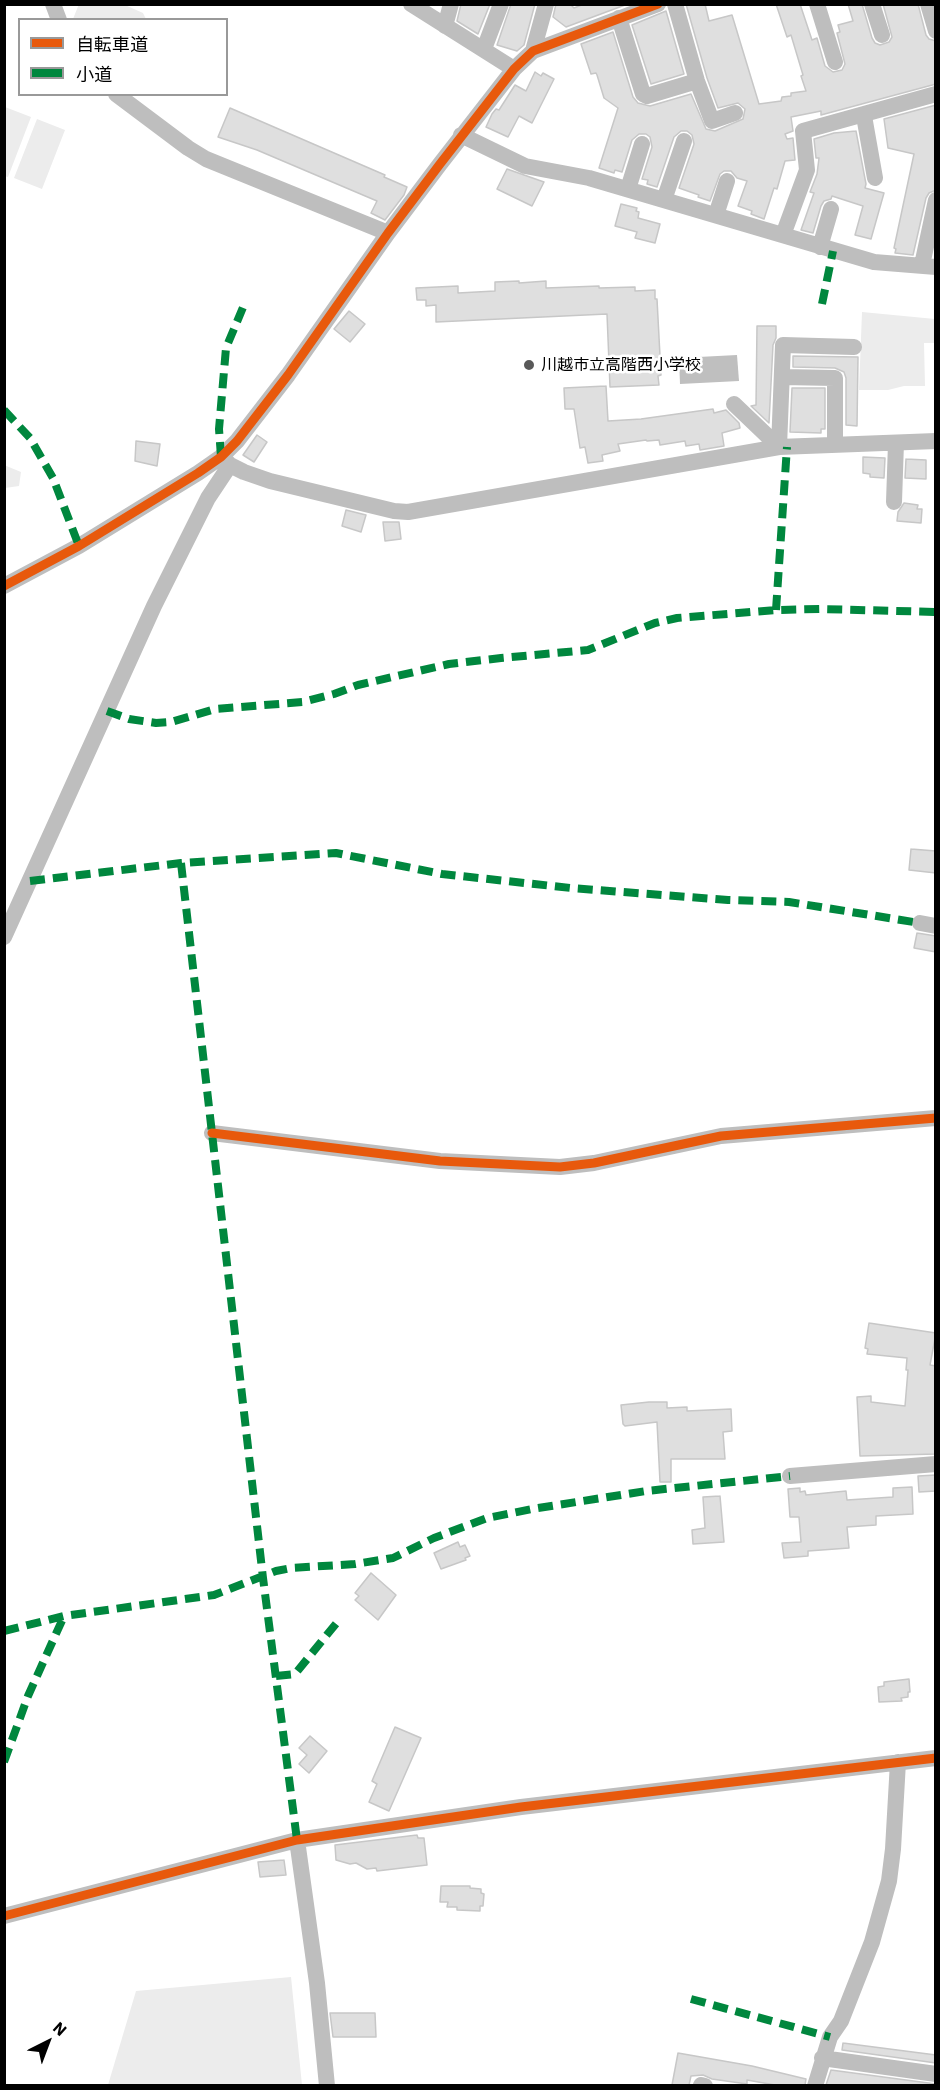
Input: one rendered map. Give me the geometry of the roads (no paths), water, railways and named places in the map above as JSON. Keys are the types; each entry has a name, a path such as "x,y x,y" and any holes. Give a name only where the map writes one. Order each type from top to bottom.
{"street":[{"path":"411,4 514,69"},
{"path":"445,26 451,4"},
{"path":"484,49 501,4"},
{"path":"533,51 546,4"},
{"path":"4,937 154,606 190,532 219,480 225,461 388,232 514,69 533,51 658,4"},
{"path":"675,4 697,81 712,121 735,113"},
{"path":"817,4 835,62"},
{"path":"872,4 882,35"},
{"path":"928,4 936,31"},
{"path":"619,18 643,94 647,96 697,81"},
{"path":"783,235 807,170 802,131 864,116 936,94"},
{"path":"119,96 206,159 388,232"},
{"path":"864,116 875,178"},
{"path":"461,135 525,166 575,174 874,262 929,266 936,200"},
{"path":"664,200 684,141"},
{"path":"628,189 642,144"},
{"path":"716,215 727,181"},
{"path":"820,247 831,209"},
{"path":"779,447 783,345 854,346"},
{"path":"782,377 835,378 835,444"},
{"path":"734,404 779,447"},
{"path":"225,461 244,472 270,481 394,511 408,512 779,447 936,441"},
{"path":"894,502 896,443"},
{"path":"4,586 79,546 225,461"},
{"path":"212,1133 440,1161 560,1167 594,1163 721,1136 936,1118"},
{"path":"790,1476 936,1464"},
{"path":"4,1916 297,1840 521,1807 936,1758"},
{"path":"815,2085 830,2037 841,2020 872,1942 889,1881 898,1762"},
{"path":"297,1840 317,1983 327,2085"},
{"path":"822,2058 936,2074"}],"place":[{"name":"川越市立高階西小学校","path":"529,365"}]}
